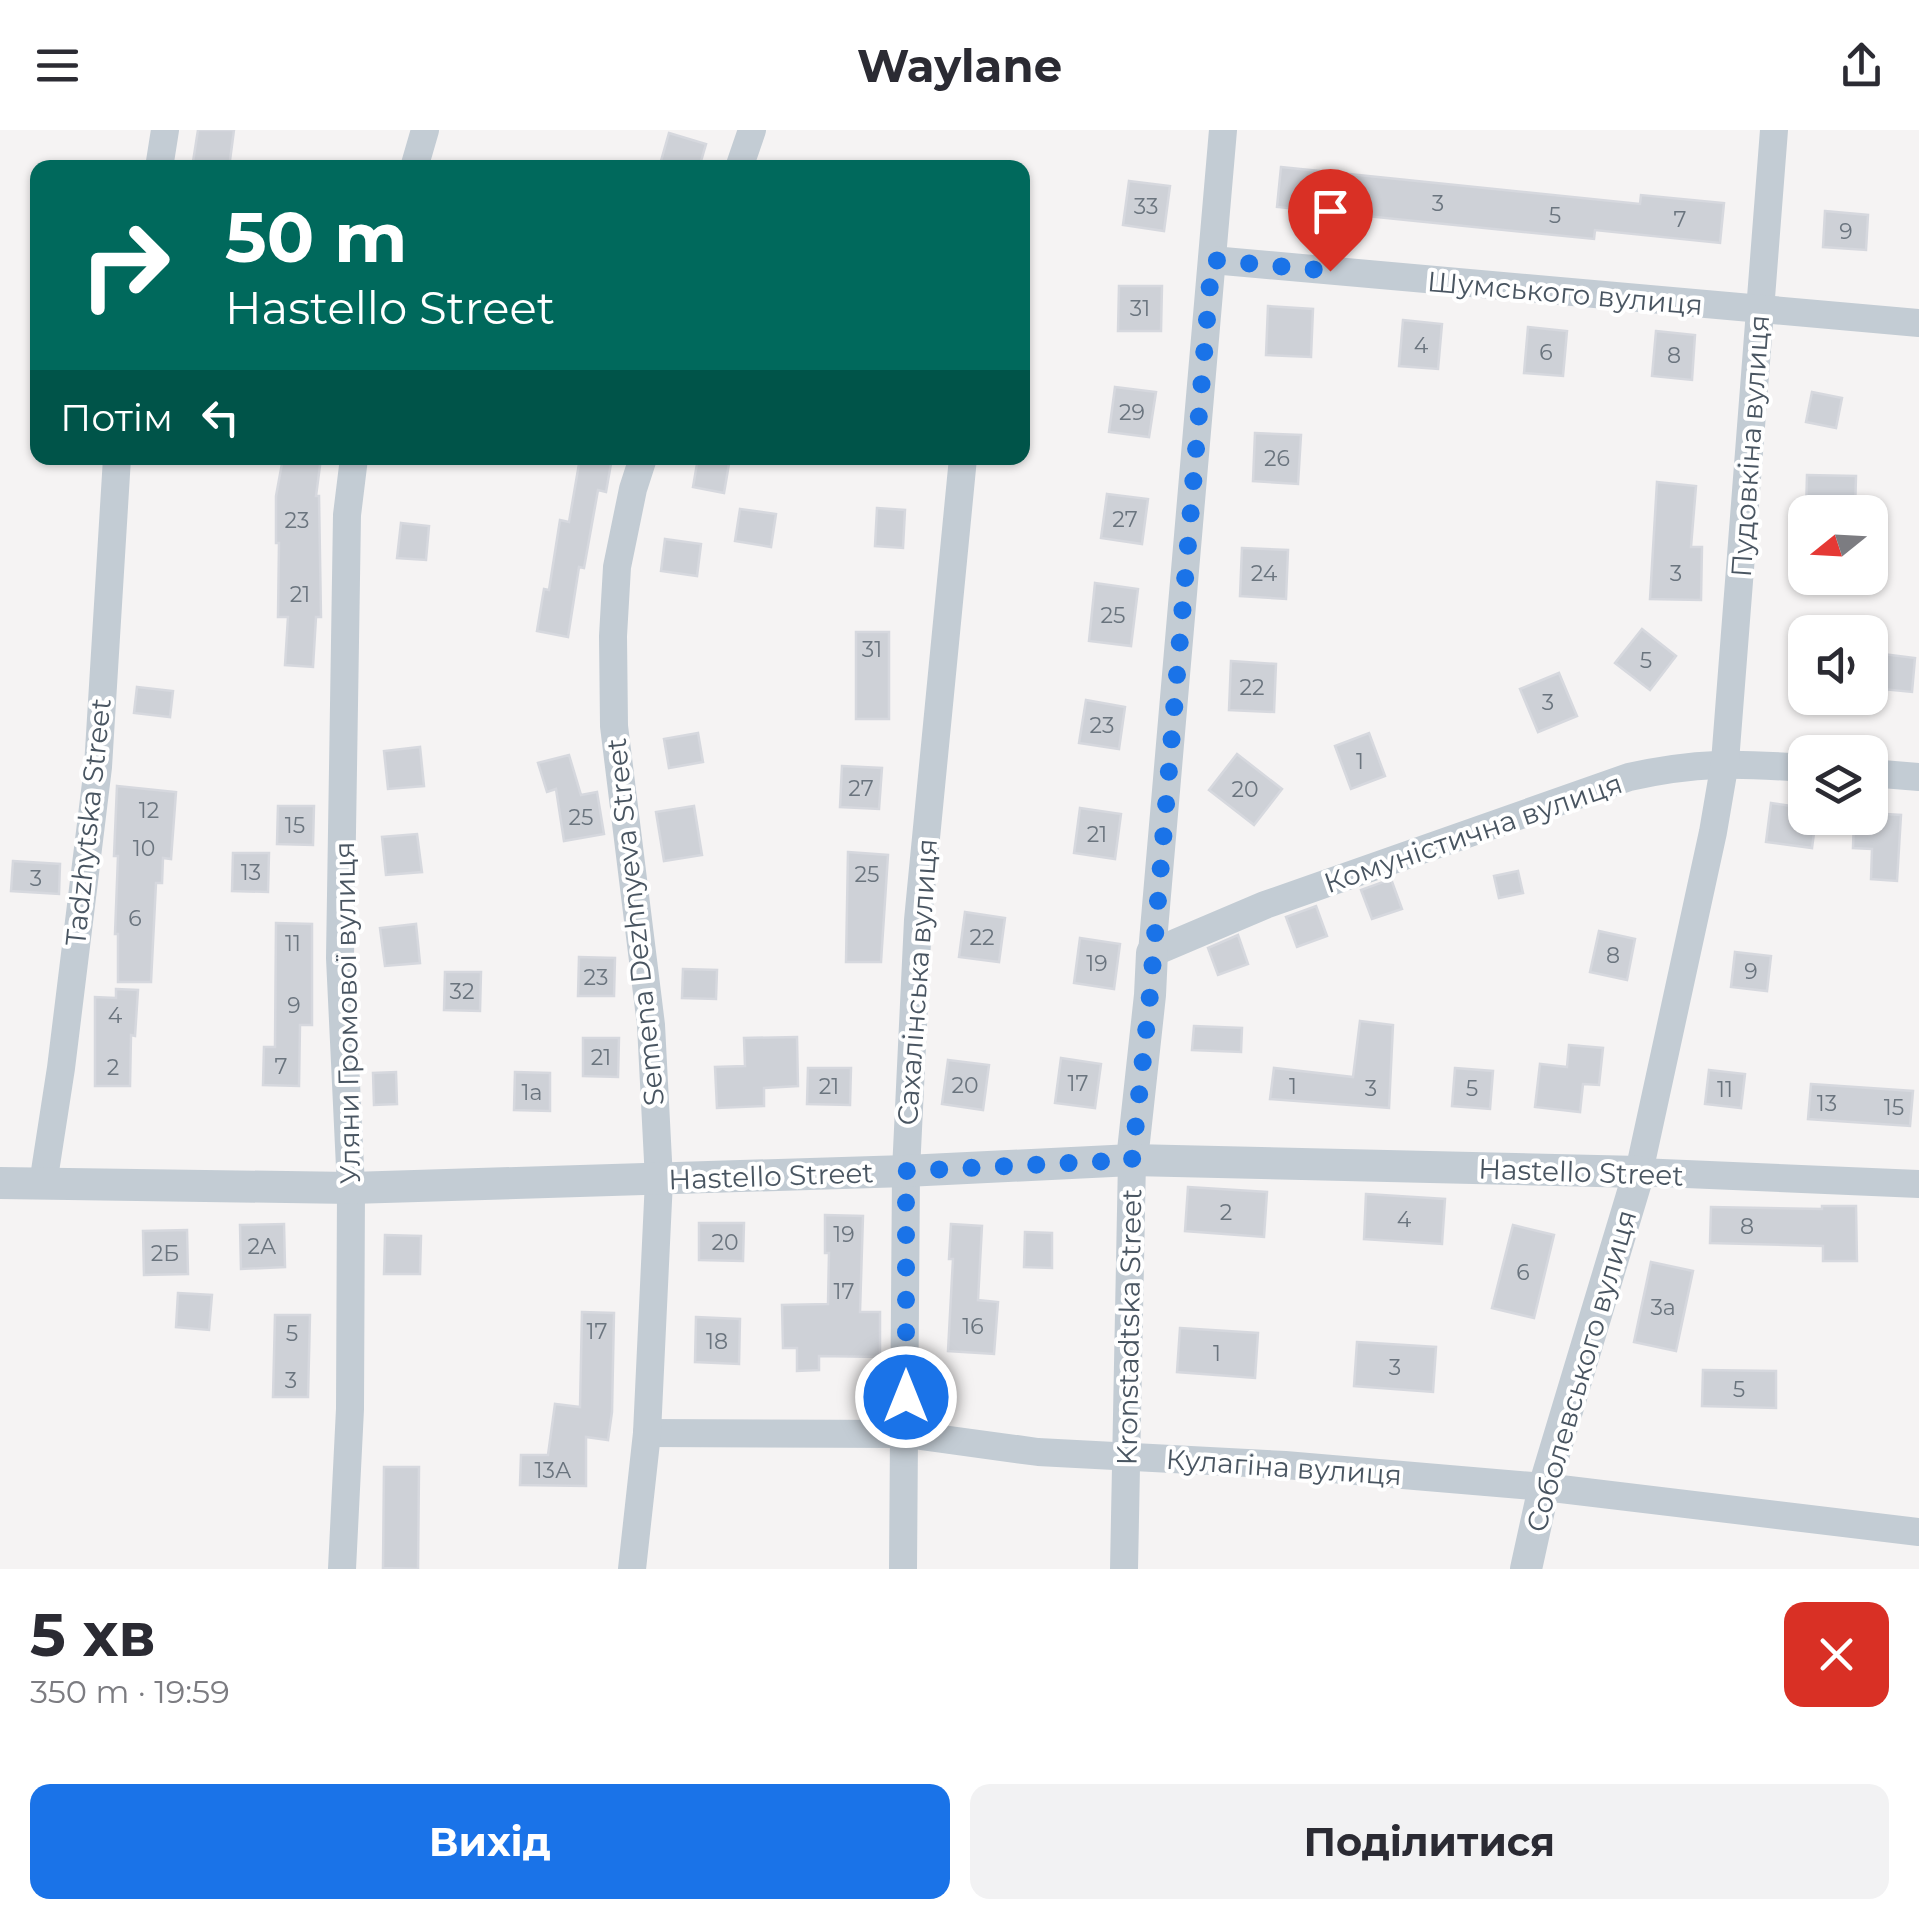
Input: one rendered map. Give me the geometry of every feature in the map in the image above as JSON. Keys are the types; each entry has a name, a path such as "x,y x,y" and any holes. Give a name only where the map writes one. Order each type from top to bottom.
{"street":[{"path":"160,160 165,130"},
{"path":"416,160 425,130"},
{"path":"742,160 752,130"},
{"name":"Kronstadtska Street","path":"1124,1569 1132,1160 1150,995 1223,130"},
{"name":"Пудовкіна вулиця","path":"1725,762 1774,130"},
{"name":"Шумського вулиця","path":"1212,260 1919,323"},
{"name":"Tadzhytska Street","path":"43,1184 98,766 117,465"},
{"name":"Уляни Громової вулиця","path":"342,1569 350,1409 351,1188 340,958 347,515 353,465"},
{"name":"Semena Dezhnyeva Street","path":"632,1569 647,1434 658,1180 651,1025 614,726 617,568 641,465"},
{"name":"Сахалінська вулиця","path":"903,1569 906,1171 918,920 962,465"},
{"name":"Комуністична вулиця","path":"1152,953 1265,905 1629,777 1725,762 1788,767"},
{"name":"Соболевського вулиця","path":"1526,1569 1544,1487 1639,1172 1725,762"},
{"path":"1888,774 1919,777"},
{"name":"Hastello Street","path":"0,1183 351,1188 658,1180 1132,1160 1639,1172 1919,1184"},
{"name":"Кулагіна вулиця","path":"647,1434 906,1434 1038,1452 1285,1465 1544,1487 1919,1532"}],"building":[{"path":"198,130 234,130 230,160 193,160"},
{"path":"669,133 706,144 701,160 661,160"},
{"path":"1281,167 1640,204 1641,195 1724,203 1720,243 1595,230 1594,239 1277,207"},
{"path":"1129,181 1170,186 1164,231 1123,225"},
{"path":"1825,211 1868,215 1866,250 1823,247"},
{"path":"1119,286 1162,286 1161,331 1118,331"},
{"path":"1268,306 1313,309 1311,357 1266,355"},
{"path":"1403,320 1442,324 1438,369 1399,366"},
{"path":"1528,327 1567,331 1563,376 1524,373"},
{"path":"1656,331 1695,335 1692,380 1652,376"},
{"path":"1115,387 1156,392 1149,437 1109,432"},
{"path":"1812,392 1842,398 1836,428 1806,422"},
{"path":"1255,433 1301,435 1298,484 1253,481"},
{"path":"282,465 320,465 316,496 321,617 316,617 313,667 285,665 288,617 278,617 276,496"},
{"path":"579,465 611,465 606,492 598,490 584,568 579,567 568,637 537,631 544,589 549,590 560,520 569,522"},
{"path":"697,465 729,465 724,493 693,487"},
{"path":"1807,475 1856,476 1855,495 1806,495"},
{"path":"1657,482 1696,486 1691,547 1702,547 1701,600 1650,599"},
{"path":"1107,494 1148,499 1142,544 1101,538"},
{"path":"877,508 905,510 903,548 875,546"},
{"path":"740,509 776,514 771,547 735,541"},
{"path":"401,523 429,526 426,560 397,558"},
{"path":"665,539 701,544 697,576 661,571"},
{"path":"1242,548 1288,550 1286,599 1240,596"},
{"path":"1095,583 1138,589 1131,646 1089,641"},
{"path":"1642,629 1676,656 1650,690 1615,663"},
{"path":"856,632 889,632 889,719 856,719"},
{"path":"1888,655 1915,658 1912,692 1888,690"},
{"path":"1231,661 1276,664 1274,712 1229,710"},
{"path":"1559,673 1577,716 1538,732 1520,689"},
{"path":"137,687 173,691 170,717 134,713"},
{"path":"1086,700 1125,707 1119,749 1079,743"},
{"path":"698,733 703,762 669,768 664,739"},
{"path":"1369,733 1385,776 1351,789 1335,746"},
{"path":"420,747 424,786 388,789 384,751"},
{"path":"1237,754 1282,789 1254,825 1209,790"},
{"path":"569,755 581,795 597,792 604,834 564,841 556,789 547,792 538,763"},
{"path":"842,766 882,768 879,809 840,807"},
{"path":"117,786 176,792 171,859 163,858 162,883 156,883 151,982 118,982 118,856 114,856"},
{"path":"1771,803 1788,806 1788,835 1814,835 1812,848 1766,842"},
{"path":"278,806 314,806 313,845 277,844"},
{"path":"694,806 702,855 664,861 656,812"},
{"path":"1080,808 1121,814 1115,859 1074,853"},
{"path":"1888,814 1901,815 1897,881 1871,879 1872,849 1853,848 1853,835 1888,835"},
{"path":"417,834 422,872 386,875 382,837"},
{"path":"848,852 888,855 881,962 846,962"},
{"path":"233,853 269,853 268,892 232,891"},
{"path":"13,861 60,864 59,894 11,891"},
{"path":"1518,871 1523,893 1499,898 1494,876"},
{"path":"1391,879 1402,909 1372,919 1361,890"},
{"path":"1316,906 1327,936 1297,947 1286,917"},
{"path":"965,912 1005,918 999,962 959,957"},
{"path":"276,923 312,924 312,1025 300,1025 299,1086 263,1085 264,1047 275,1047"},
{"path":"416,924 420,963 385,966 380,928"},
{"path":"1599,931 1635,939 1627,980 1590,972"},
{"path":"1238,935 1248,964 1218,975 1208,948"},
{"path":"1080,938 1120,944 1114,989 1074,983"},
{"path":"1735,952 1771,956 1767,991 1731,987"},
{"path":"579,957 615,958 614,996 578,996"},
{"path":"683,969 717,970 716,999 682,998"},
{"path":"445,972 481,972 480,1011 444,1010"},
{"path":"116,989 138,990 135,1036 131,1035 130,1086 95,1086 95,997 116,998"},
{"path":"1360,1021 1393,1025 1389,1108 1270,1099 1274,1068 1353,1077"},
{"path":"1194,1026 1242,1028 1241,1052 1192,1050"},
{"path":"797,1037 798,1086 764,1088 764,1106 717,1108 715,1067 745,1066 744,1038"},
{"path":"583,1038 619,1038 618,1077 583,1076"},
{"path":"1569,1045 1603,1048 1599,1085 1583,1084 1580,1112 1535,1107 1540,1064 1567,1067"},
{"path":"1061,1058 1101,1064 1095,1108 1055,1103"},
{"path":"948,1060 989,1065 983,1110 942,1104"},
{"path":"808,1068 851,1068 850,1105 807,1104"},
{"path":"1455,1068 1493,1071 1490,1109 1452,1106"},
{"path":"1709,1070 1745,1074 1741,1108 1705,1104"},
{"path":"396,1072 397,1104 374,1105 373,1073"},
{"path":"515,1072 550,1073 550,1111 514,1110"},
{"path":"1811,1084 1913,1091 1910,1126 1808,1119"},
{"path":"1188,1187 1267,1192 1264,1237 1185,1231"},
{"path":"1366,1194 1445,1199 1442,1244 1364,1239"},
{"path":"1856,1206 1857,1261 1823,1261 1823,1246 1710,1243 1711,1207"},
{"path":"825,1215 863,1216 860,1312 880,1312 880,1357 819,1356 819,1370 797,1371 797,1348 783,1348 782,1305 828,1304"},
{"path":"699,1223 744,1223 743,1261 699,1260"},
{"path":"284,1224 285,1267 241,1269 240,1225"},
{"path":"951,1224 982,1226 978,1300 998,1302 994,1354 948,1351"},
{"path":"1513,1225 1554,1235 1534,1318 1492,1308"},
{"path":"187,1230 188,1274 144,1275 143,1231"},
{"path":"1025,1232 1052,1233 1052,1268 1024,1267"},
{"path":"385,1235 421,1236 420,1274 384,1274"},
{"path":"1651,1262 1693,1271 1676,1351 1634,1342"},
{"path":"178,1293 212,1295 209,1330 176,1327"},
{"path":"582,1312 614,1313 608,1440 586,1437 586,1486 520,1485 521,1455 548,1455 555,1404 580,1407"},
{"path":"275,1315 310,1315 308,1397 273,1397"},
{"path":"696,1317 740,1319 739,1364 695,1362"},
{"path":"1180,1328 1258,1333 1255,1378 1177,1372"},
{"path":"1357,1342 1436,1347 1433,1392 1354,1386"},
{"path":"1703,1370 1776,1371 1776,1408 1702,1406"},
{"path":"384,1467 419,1467 418,1569 383,1568"}],"route":[{"path":"906,1397 906,1171 1132,1160 1150,995 1212,260 1330,271"}]}
